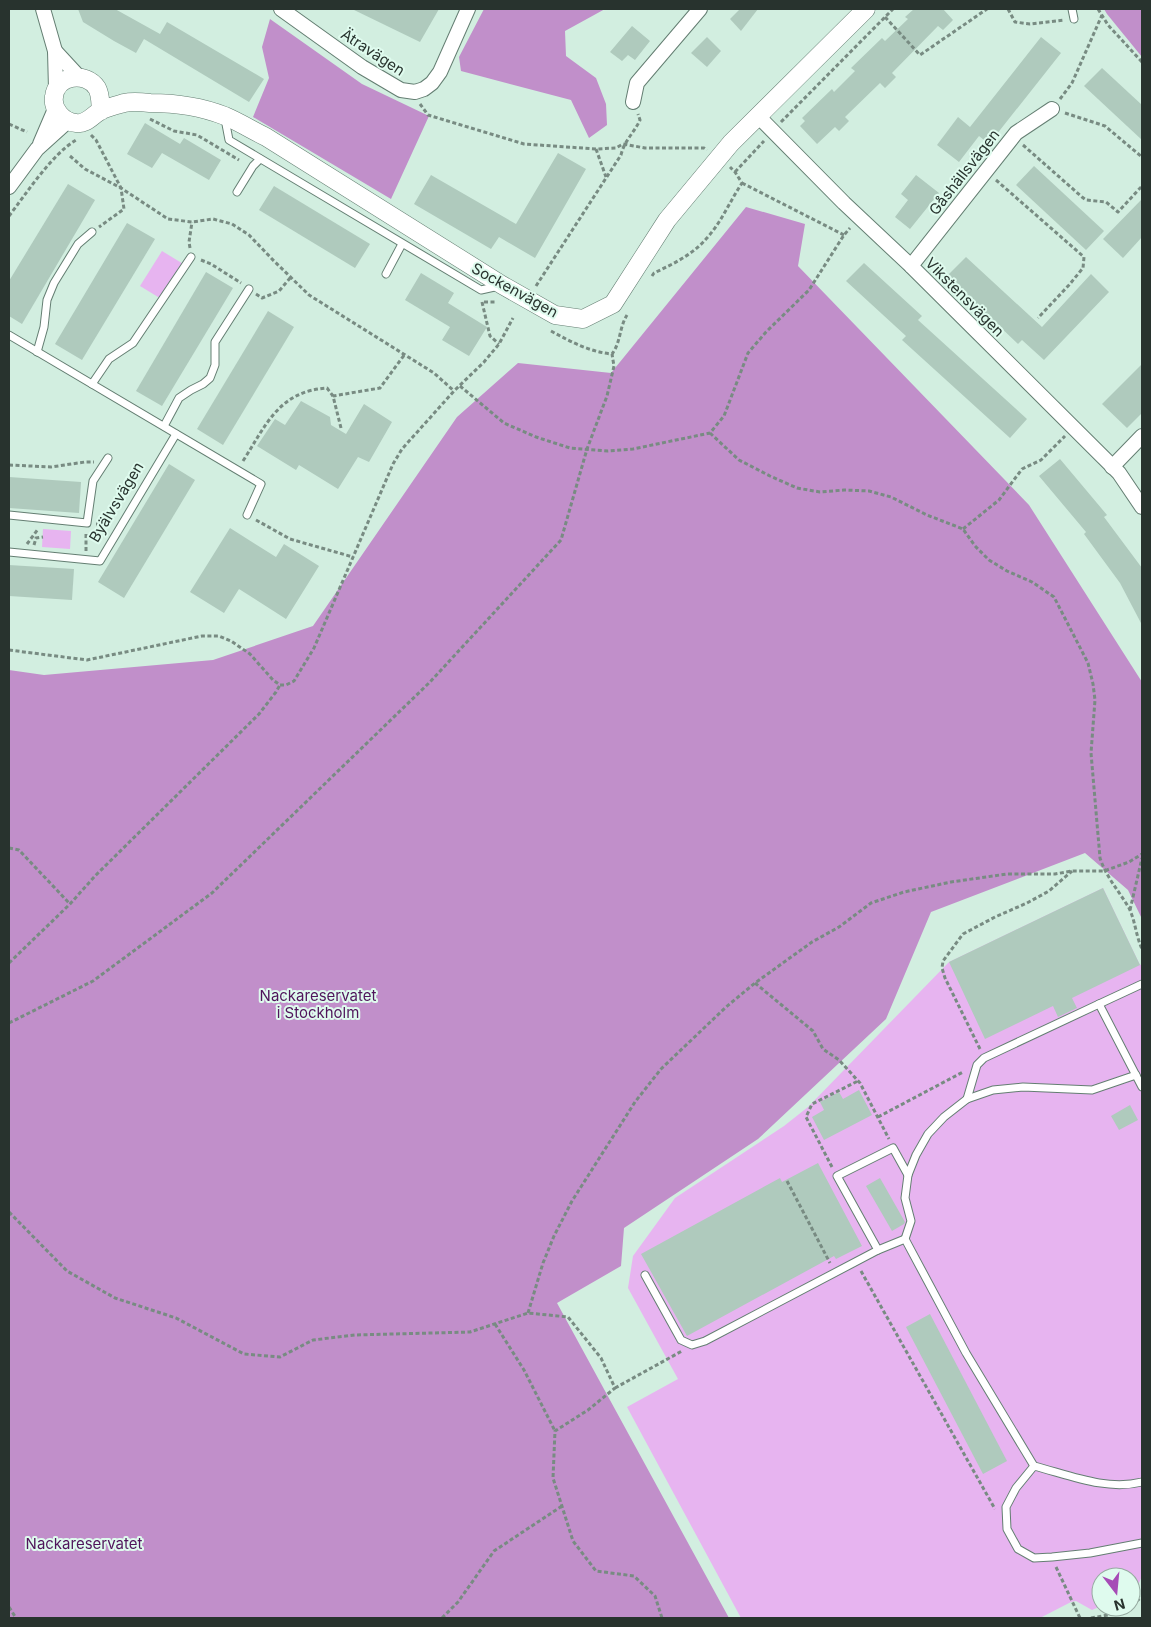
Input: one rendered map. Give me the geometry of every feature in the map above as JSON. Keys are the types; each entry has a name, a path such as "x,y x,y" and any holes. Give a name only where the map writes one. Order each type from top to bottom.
{"street":[{"path":"37,149 55,109 54,97 56,89 55,51 43,9"},
{"name":"Ätravägen","path":"282,9 362,67 401,90 415,92 424,89 432,83 440,72 468,9"},
{"path":"633,102 637,82 700,9"},
{"name":"Sockenvägen","path":"101,110 127,102 161,103 189,106 225,116 266,137 502,285 555,316 583,319 613,304 667,220 731,143 866,9"},
{"path":"55,51 100,95 101,110 85,122 77,124 68,121 55,109"},
{"path":"56,89 68,78 86,80"},
{"name":"Sockenvägen","path":"86,80 127,102"},
{"name":"Gåshällsvägen","path":"911,266 1013,136 1052,108"},
{"name":"Vikstensvägen","path":"758,116 777,127 859,218 911,266 1119,473 1142,507"},
{"path":"9,187 37,149 68,121"},
{"path":"1112,467 1142,436"}],"lane":[{"path":"1072,9 1074,19"},
{"path":"225,116 229,140 260,159 481,290 502,285"},
{"path":"237,192 253,166 260,159"},
{"path":"37,352 42,336 47,300 54,283 78,244 92,232"},
{"path":"386,274 402,244"},
{"path":"92,384 109,359 134,343 191,257"},
{"path":"164,426 179,398 210,378 215,365 215,342 249,289"},
{"path":"9,335 261,484 247,515"},
{"name":"Byälvsvägen","path":"9,552 100,561 176,434"},
{"name":"Byälvsvägen","path":"9,515 87,523 93,481 106,460"},
{"path":"967,1099 977,1065 984,1058 1142,984"},
{"path":"1099,1004 1142,1087"},
{"path":"1136,1075 1092,1090 1023,1087 992,1090 967,1099 944,1117 928,1134 916,1155 908,1175 905,1198 911,1221 905,1239 966,1353 1034,1466 1104,1485 1131,1485 1142,1482"},
{"path":"878,1250 837,1176 893,1148 908,1175"},
{"path":"645,1275 681,1340 692,1345 705,1342 835,1272 878,1250 905,1239"},
{"path":"1034,1466 1016,1488 1006,1507 1007,1529 1018,1549 1034,1558 1090,1554 1142,1543"}],"path":[{"path":"736,172 777,127 893,9"},
{"path":"885,17 920,55 987,9"},
{"path":"1008,9 1015,22 1030,24 1074,19"},
{"path":"1098,9 1108,25 1142,62"},
{"path":"1102,15 1072,83 1052,108 1105,126 1142,157"},
{"path":"415,92 421,108 428,115 524,144 596,150 616,148 623,144 635,131 640,120 633,102"},
{"path":"9,124 27,132"},
{"path":"9,216 50,164 70,143 89,132"},
{"path":"1013,136 1086,200 1106,202 1118,212 1142,186"},
{"path":"623,144 644,148 704,148"},
{"path":"536,286 607,178 621,155 623,144"},
{"path":"596,150 607,178"},
{"path":"70,156 85,169 122,188 168,219 192,222 213,219 232,224 249,235 309,294 434,373 454,391"},
{"path":"986,172 1084,258 1083,268 1038,318"},
{"path":"742,183 844,234"},
{"path":"92,232 124,209 122,188"},
{"path":"460,386 504,423 536,438 570,448 608,451 633,449 710,433 724,416 748,353 766,332 809,290 844,234 859,218"},
{"path":"192,222 189,242 191,257 211,264 262,298 279,291 291,277"},
{"path":"482,302 490,336 499,344"},
{"path":"9,650 87,660 202,636 219,636 231,641 250,654 273,680 280,685 286,685 294,681 314,648 392,464 402,449 499,344 513,318"},
{"path":"333,396 380,388 405,354"},
{"path":"9,1023 93,981 212,893 430,682 561,540 587,449 607,396 614,366 612,354"},
{"path":"238,470 273,414 294,396 314,389 327,388 333,396 341,428"},
{"path":"963,529 999,500 1022,469 1040,460 1073,428"},
{"path":"710,433 739,460 797,488 820,492 844,490 869,491 891,497 928,516 963,529 975,546 989,560 1007,571 1032,582 1054,597 1088,663 1093,684 1095,700 1091,753 1100,858 1104,872 1130,910 1137,938 1142,949"},
{"path":"9,465 51,467 106,460"},
{"path":"247,515 290,539 353,556"},
{"path":"19,553 46,519"},
{"path":"19,553 33,546 36,538 43,537"},
{"path":"9,963 259,714 280,685"},
{"path":"9,848 19,850 70,904"},
{"path":"528,1313 543,1263 572,1201 634,1102 667,1063 755,983 812,942 839,927 871,903 904,892 951,882 1007,874 1055,874 1072,871 1104,872 1142,856"},
{"path":"1130,910 1142,856"},
{"path":"984,1058 945,978 942,968 943,962 963,934 1049,891 1072,871"},
{"path":"755,983 813,1031 824,1049 839,1060 858,1081 893,1148"},
{"path":"878,1117 977,1065"},
{"path":"837,1176 806,1117 812,1104 858,1081"},
{"path":"787,1181 835,1272"},
{"path":"9,1212 66,1271 115,1298 176,1318 244,1354 280,1357 312,1340 355,1335 470,1332 528,1313 568,1317 601,1358 615,1388"},
{"path":"856,1262 1007,1529"},
{"path":"495,1324 524,1370 555,1431 553,1478 573,1541 596,1571 634,1576 655,1596 662,1618"},
{"path":"555,1431 588,1410 615,1388 692,1345"},
{"path":"442,1618 458,1602 494,1551 562,1506"},
{"path":"1052,1557 1071,1602 1080,1618"},
{"path":"9,1607 16,1618"}],"shaded area":[{"path":"162,251 185,265 163,300 140,286"},
{"path":"43,529 71,531 70,549 42,547"},
{"path":"1103,888 1140,965 1142,964 1142,1576 1141,1578 1141,1567 1091,1567 1091,1609 1076,1601 1040,1618 741,1618 627,1407 678,1379 628,1288 633,1256 675,1198 784,1126 808,1107 949,962"}],"green space":[{"path":"484,9 605,9 565,31 566,56 596,78 606,104 607,125 589,138 571,100 461,71 459,57"},
{"path":"1104,9 1142,9 1142,57 1107,14"},
{"path":"270,19 362,84 429,116 391,199 253,117 269,78 262,47"},
{"name":"Nackareservatet i Stockholm","path":"746,207 805,224 798,266 1029,505 1142,682 1142,919 1128,890 1085,853 931,912 886,1019 758,1139 624,1228 621,1266 557,1303 729,1618 9,1618 9,670 44,675 213,660 313,626 457,417 518,363 611,373"}],"building":[{"path":"78,9 115,9 160,34 167,22 264,79 249,102 144,39 136,53 83,22"},
{"path":"352,9 439,9 420,42"},
{"path":"740,9 758,9 741,31 730,19"},
{"path":"914,9 943,9 953,20 943,30 938,26 892,73 896,77 885,88 880,83 845,117 849,121 839,131 835,127 817,144 800,126 805,121 802,118 832,89 834,92 855,71 851,68 882,38 885,41 908,19 905,17"},
{"path":"632,26 650,41 635,60 628,55 622,61 610,52"},
{"path":"707,37 721,51 707,67 691,53"},
{"path":"1041,37 1061,53 989,144 979,136 959,162 937,145 958,117 970,127"},
{"path":"1102,68 1142,105 1142,140 1084,86"},
{"path":"145,123 180,144 184,138 221,160 209,180 162,153 152,168 127,154"},
{"path":"558,153 586,169 535,258 499,237 491,249 414,204 431,175 516,224"},
{"path":"1034,166 1104,231 1086,250 1016,185"},
{"path":"916,175 939,193 910,229 895,217 908,200 901,194"},
{"path":"68,184 95,200 22,324 9,316 9,281"},
{"path":"274,186 370,244 355,268 259,210"},
{"path":"1142,199 1142,237 1123,258 1103,239"},
{"path":"127,223 155,239 82,360 55,344"},
{"path":"966,257 1042,327 1091,274 1109,292 1044,360 1022,340 1018,344 947,276"},
{"path":"864,263 922,316 918,320 1027,419 1010,438 902,340 906,336 846,281"},
{"path":"206,272 233,288 162,406 136,391"},
{"path":"421,273 454,293 448,303 487,327 469,356 442,340 450,327 405,300"},
{"path":"268,311 294,327 223,445 197,429"},
{"path":"1142,364 1142,413 1127,428 1102,404"},
{"path":"301,401 330,417 331,425 346,434 364,404 392,422 369,462 358,457 338,489 299,465 296,470 257,446 275,419 285,425"},
{"path":"1060,459 1107,515 1104,517 1142,568 1142,625 1120,583 1084,534 1086,532 1039,476"},
{"path":"169,464 195,480 124,598 98,582"},
{"path":"9,477 81,482 79,513 9,508"},
{"path":"230,528 276,557 284,544 319,566 286,619 239,589 224,613 190,592"},
{"path":"9,565 74,569 72,600 9,596"},
{"path":"1103,888 1140,965 1072,998 1077,1008 1058,1017 1053,1006 985,1039 949,962"},
{"path":"859,1090 872,1115 824,1140 812,1117 824,1110 820,1102 839,1092 843,1099"},
{"path":"1130,1105 1138,1120 1119,1130 1111,1116"},
{"path":"818,1163 862,1246 836,1259 834,1256 687,1336 641,1254 780,1178 782,1182"},
{"path":"880,1178 905,1222 892,1231 866,1186"},
{"path":"930,1314 1007,1461 983,1474 906,1327"}],"park label":[{"name":"Nackareservatet","path":"84,1543"}]}
